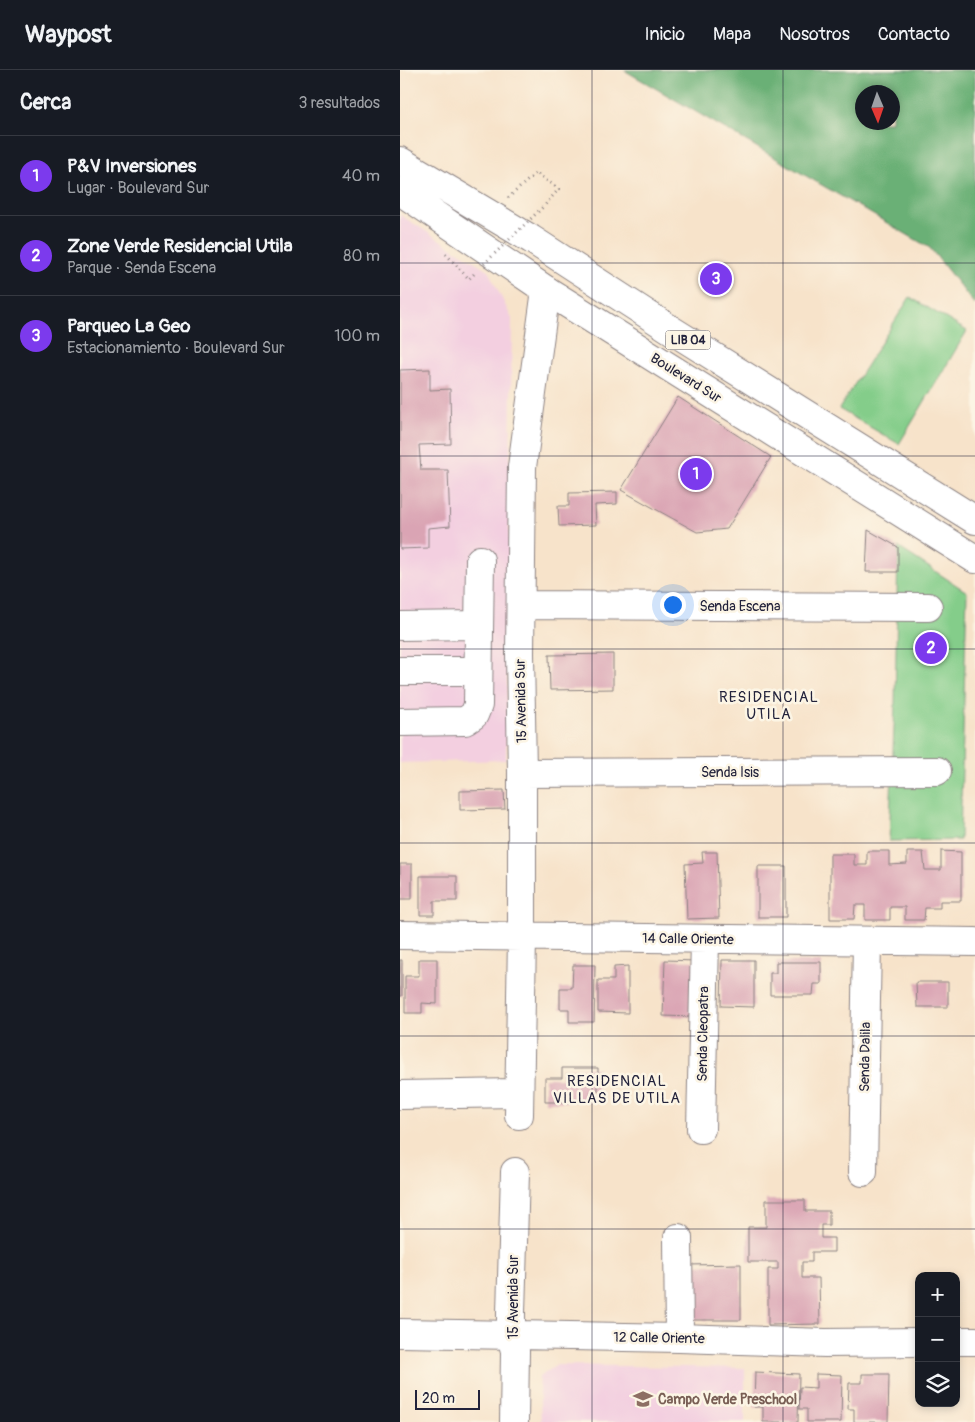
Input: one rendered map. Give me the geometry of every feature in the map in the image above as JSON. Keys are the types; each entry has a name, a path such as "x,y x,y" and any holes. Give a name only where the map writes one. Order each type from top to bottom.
{"main road":[{"name":"LIB 04","path":"400,161 490,214 975,520"},
{"name":"Boulevard Sur","path":"400,192 546,290 975,559"},
{"name":"15 Avenida Sur","path":"400,1095 519,1104 522,937 520,653 522,467 546,290"},
{"path":"400,722 465,721 474,714 478,705 480,560"},
{"name":"Senda Escena","path":"522,605 928,606"},
{"path":"400,626 478,625"},
{"path":"400,671 478,672 520,653"},
{"path":"478,672 520,694"},
{"name":"Senda Isis","path":"522,773 937,771"},
{"name":"14 Calle Oriente","path":"400,935 975,942"},
{"name":"Senda Cleopatra","path":"701,1130 705,939"},
{"name":"Senda Dalila","path":"862,1172 866,941"},
{"name":"15 Avenida Sur","path":"514,1422 515,1351 511,1336 515,1172"},
{"path":"678,1238 679,1338"},
{"name":"12 Calle Oriente","path":"400,1333 679,1338 825,1343 915,1342"},
{"path":"960,1341 975,1341"}],"path":[{"path":"484,264 559,189 536,173 490,214"}],"shaded area":[{"path":"400,215 488,270 512,319 506,760 400,763"},
{"name":"Campo Verde Preschool","path":"557,1365 745,1368 745,1422 541,1422 539,1377"}],"green space":[{"path":"624,70 975,70 975,305 930,248"},
{"path":"910,297 967,331 899,444 839,409"},
{"path":"898,547 967,592 960,840 889,841 895,704"}],"building":[{"path":"430,369 430,390 450,389 451,444 419,445 421,470 448,470 450,526 428,528 428,548 400,549 400,370"},
{"path":"678,397 771,457 727,529 697,532 621,490"},
{"path":"617,492 617,504 595,505 596,525 559,526 558,506 569,506 569,493"},
{"path":"868,530 898,547 898,572 866,572"},
{"path":"613,654 613,689 550,690 549,655"},
{"path":"504,790 505,809 460,810 460,791"},
{"path":"867,851 889,851 889,865 907,864 907,852 923,852 925,870 941,870 941,851 961,852 961,901 940,901 940,908 925,908 924,920 905,920 905,907 890,907 890,920 865,920 865,905 855,905 854,919 830,919 830,854 854,854 854,865 867,865"},
{"path":"702,852 717,852 719,918 687,919 685,864 703,863"},
{"path":"400,864 412,864 412,899 400,899"},
{"path":"758,866 786,866 786,917 758,917"},
{"path":"420,876 457,876 457,901 434,901 434,915 420,915"},
{"path":"419,959 437,959 437,1004 422,1003 422,1013 405,1013 405,976 419,976"},
{"path":"400,960 402,960 402,996 400,996"},
{"path":"665,960 696,961 694,1017 663,1016"},
{"path":"722,960 754,960 754,1007 721,1006"},
{"path":"776,962 821,962 821,984 814,984 813,995 770,995 770,973 776,973"},
{"path":"573,965 595,965 594,1022 569,1022 569,1009 560,1009 560,988 572,988"},
{"path":"628,966 628,1013 598,1012 598,980 614,980 614,967"},
{"path":"916,982 948,982 948,1007 917,1007"},
{"path":"562,1068 598,1068 598,1091 591,1091 591,1102 545,1102 545,1078 562,1078"},
{"path":"766,1200 805,1200 805,1211 829,1211 829,1225 821,1225 821,1238 834,1238 834,1252 812,1252 812,1262 802,1262 802,1278 819,1278 820,1324 768,1325 768,1269 778,1269 778,1262 748,1262 748,1227 766,1227"},
{"path":"741,1264 741,1320 688,1320 688,1265"},
{"path":"755,1372 799,1374 798,1422 763,1422 763,1407 754,1407"},
{"path":"816,1374 842,1375 841,1422 807,1422 807,1409 799,1409 800,1387 816,1388"},
{"path":"862,1374 889,1374 888,1422 854,1422 854,1409 848,1409 849,1383 862,1383"}],"place":[{"name":"Parqueo La Geo","path":"716,279"},
{"name":"P&V Inversiones","path":"696,474"},
{"name":"Zone Verde Residencial Utila","path":"931,648"},
{"name":"Campo Verde Preschool","path":"643,1399"}],"district":[{"name":"RESIDENCIAL UTILA","path":"769,706"},
{"name":"RESIDENCIAL VILLAS DE UTILA","path":"617,1090"}]}
